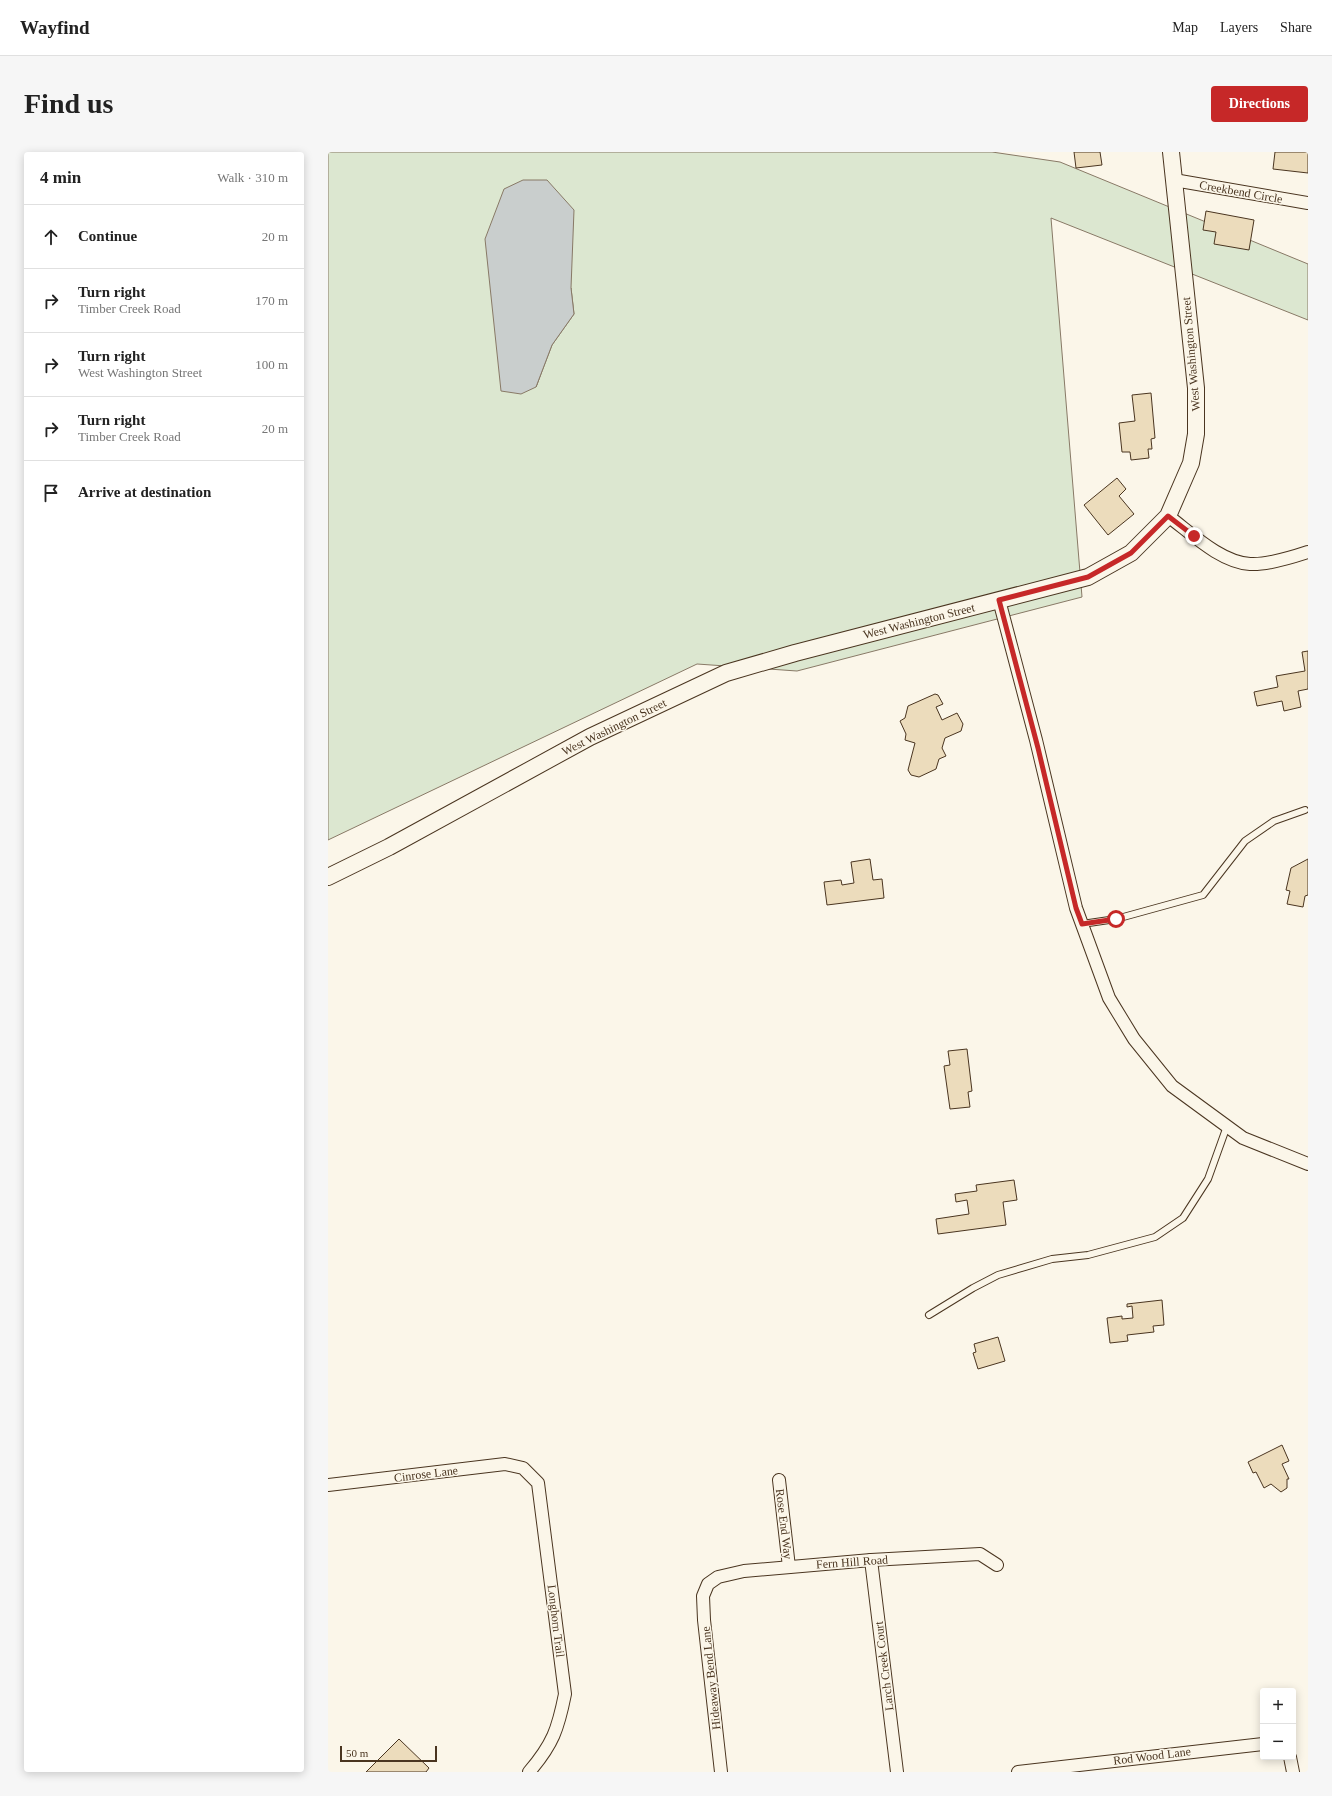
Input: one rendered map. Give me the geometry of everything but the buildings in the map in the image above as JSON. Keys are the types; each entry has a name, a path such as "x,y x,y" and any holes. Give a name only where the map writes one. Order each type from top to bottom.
{"street":[{"name":"West Washington Street","path":"328,877 389,847 590,737 726,673 795,653 1088,577 1131,553 1168,516 1191,463 1196,434 1196,388 1171,152"},
{"name":"Creekbend Circle","path":"1174,180 1308,203"},
{"path":"1168,516 1220,553 1251,564 1290,558 1308,552"},
{"path":"999,600 1038,748 1076,908 1109,998 1134,1039 1172,1086 1243,1138 1308,1164"},
{"name":"Cinrose Lane","path":"328,1485 505,1464 523,1468"},
{"name":"Longhorn Trail","path":"523,1468 538,1483 565,1694 558,1726 546,1752 529,1772"},
{"name":"Rose End Way","path":"779,1480 790,1567"},
{"name":"Fern Hill Road","path":"708,1584 718,1578 744,1571 872,1560 980,1554 997,1565"},
{"name":"Larch Creek Court","path":"872,1560 897,1772"},
{"name":"Hideaway Bend Lane","path":"708,1584 703,1596 704,1612 721,1772"},
{"name":"Rod Wood Lane","path":"1018,1772 1260,1744"},
{"path":"1291,1760 1293,1772"}],"lane":[{"path":"1082,924 1116,919 1203,895 1245,841 1274,822 1305,810"},
{"path":"929,1315 998,1275 1052,1259 1088,1255 1154,1237 1183,1218 1208,1179 1227,1126"}],"green space":[{"path":"328,152 992,152 1060,162 1308,264 1308,320 1051,218 1082,597 797,671 697,664 328,840","holes":["571,288 574,314 552,345 536,387"]}],"shaded area":[{"path":"523,180 547,180 574,210 571,288 574,314 552,345 536,387 521,394 501,391 485,239 504,189"}],"route":[{"path":"1116,919 1082,924 1076,908 1038,748 999,600 1088,577 1131,553 1168,516 1194,536"}]}
